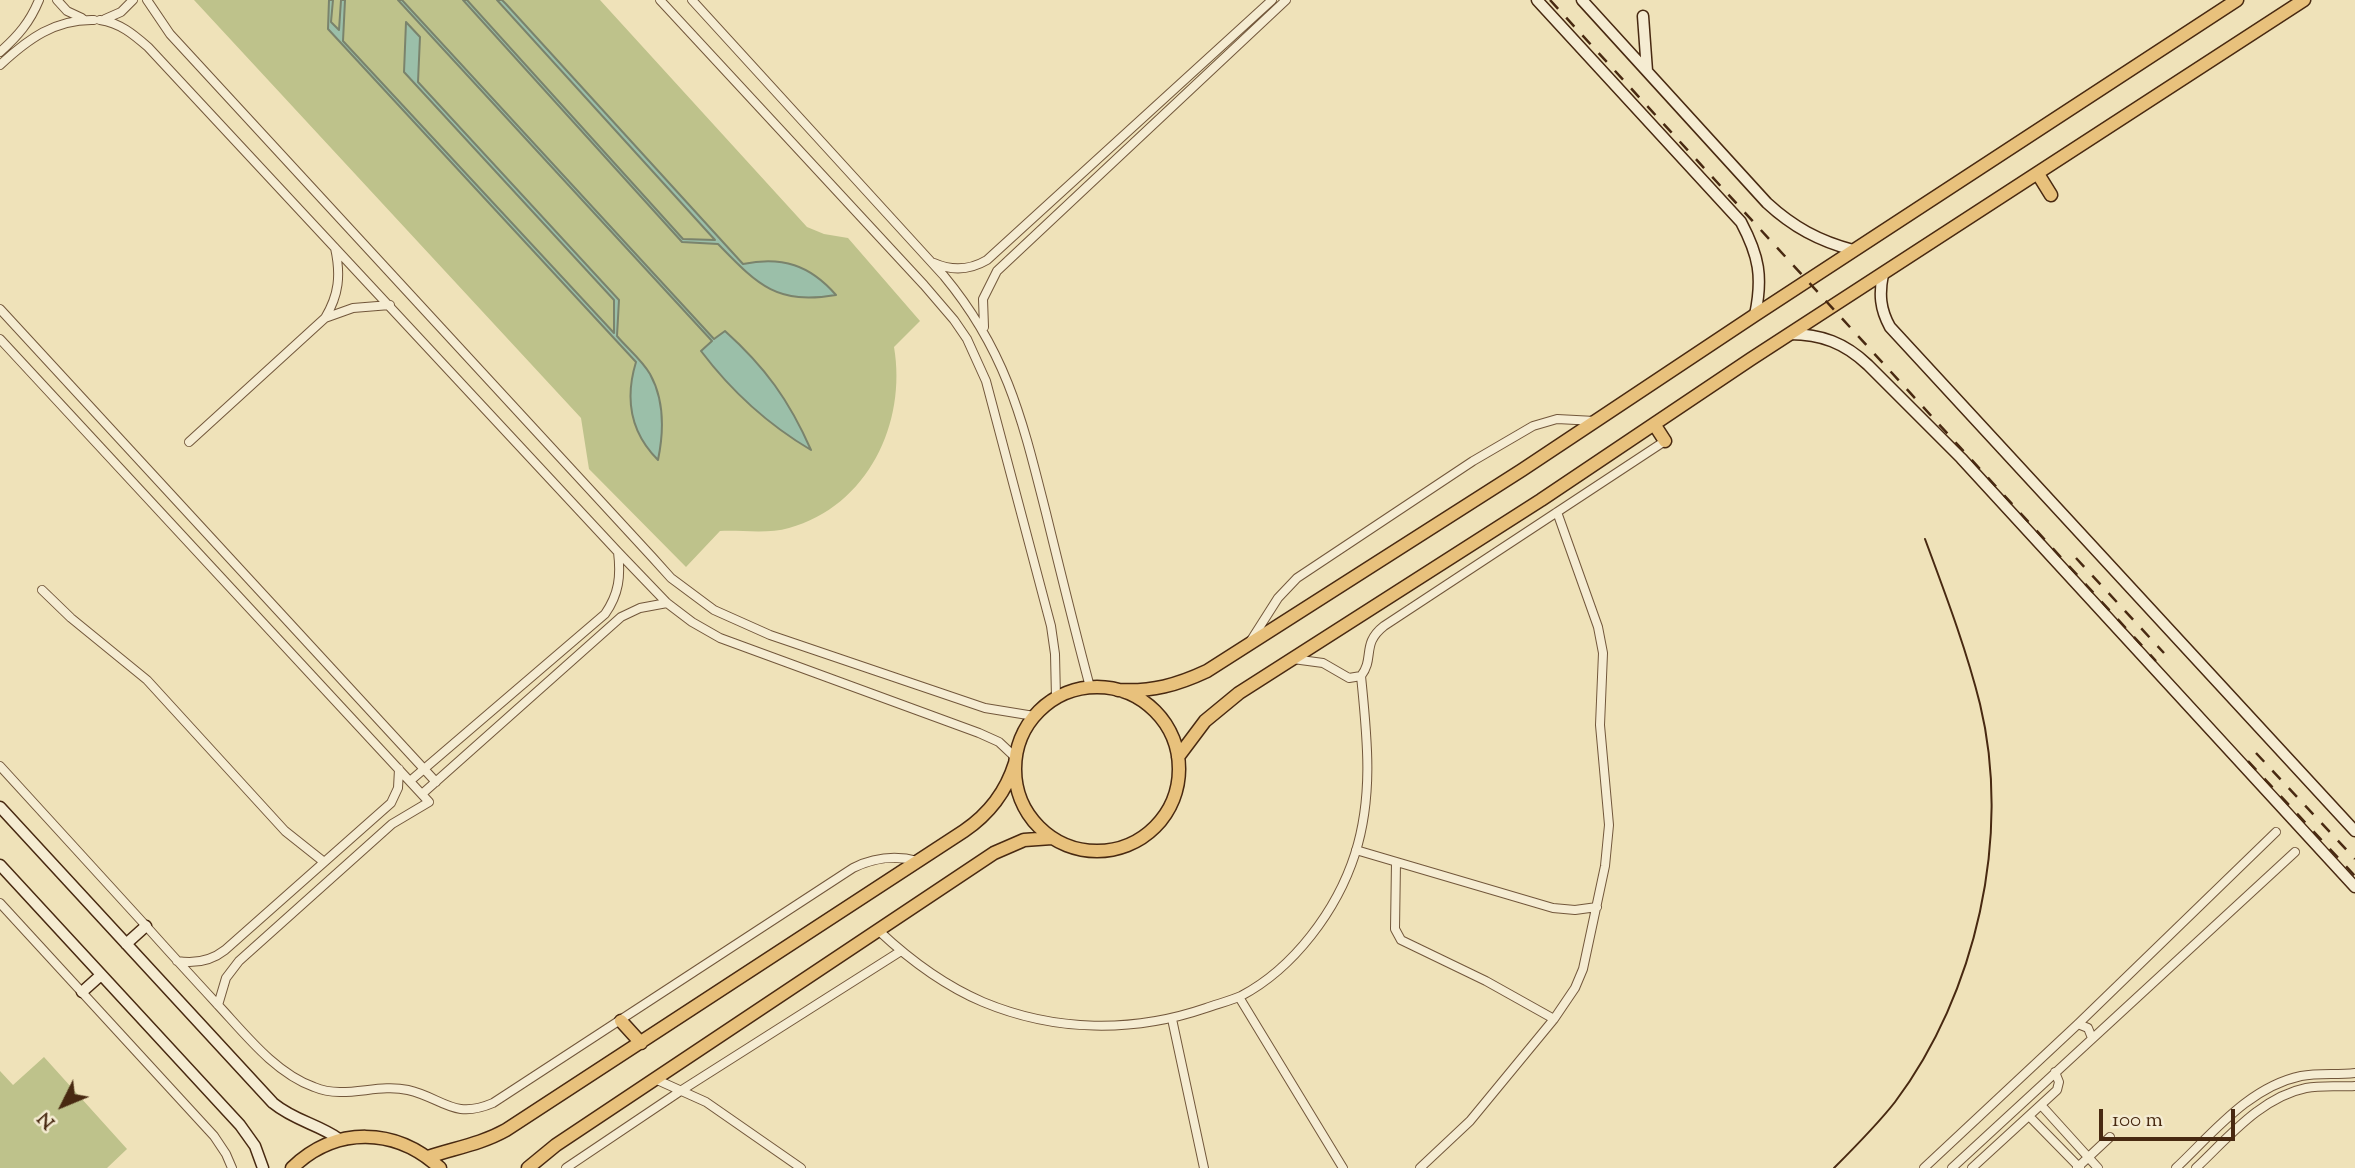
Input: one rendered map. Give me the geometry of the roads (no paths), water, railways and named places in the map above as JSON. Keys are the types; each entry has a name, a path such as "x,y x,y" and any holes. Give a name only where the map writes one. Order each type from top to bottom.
{"main road":[{"path":"428,1157 490,1139 974,825 990,810 1005,789 1026,729 1034,716 1056,698 1090,687 1141,691 1164,688 1208,671 1511,478 1853,250 2237,0"},
{"path":"1178,757 1205,721 1222,706 2304,0"},
{"path":"2038,174 2051,195"},
{"path":"1654,424 1665,441"},
{"path":"1015,761 1017,785 1023,805 1035,823 1052,838 1073,848 1096,852 1120,848 1141,839 1159,823 1172,803 1179,780 1178,757 1171,734 1158,714 1140,699 1118,690"},
{"path":"528,1168 556,1145 993,853 1024,840 1052,838"},
{"path":"621,1021 641,1043"},
{"path":"292,1168 306,1155 339,1139 370,1136 400,1142 428,1157 440,1168"}],"street":[{"path":"0,52 21,33 33,16 39,0"},
{"path":"57,0 67,11 80,18 112,22 148,47 667,603 720,638 999,742 1011,751 1015,761"},
{"path":"0,65 21,46 47,29 77,20 97,20 121,12 133,0"},
{"path":"147,0 170,34 653,558 692,595 738,622 782,639 985,708 1034,716"},
{"path":"660,0 924,285 967,339 986,381 1051,626 1056,698"},
{"path":"692,0 960,296 989,339"},
{"path":"926,258 956,269 973,267 988,260 1272,0"},
{"path":"1090,687 1029,446 1009,383 983,320 983,299 997,271 1286,0"},
{"path":"1537,0 1741,222 1752,243 1759,267 1760,291 1755,315"},
{"path":"1582,0 1767,203 1786,220 1807,233 1829,244 1853,250"},
{"path":"1643,16 1647,71"},
{"path":"1185,79 1193,88"},
{"path":"1168,95 1176,103"},
{"path":"189,442 325,318 335,299 338,285 339,271 334,245"},
{"path":"1883,274 1880,295 1890,327 2355,831"},
{"path":"325,318 353,308 390,305"},
{"path":"0,309 436,782"},
{"path":"1790,334 1833,340 1868,365 1961,458 2355,887"},
{"path":"0,339 429,802 392,824 239,961 226,978 218,1005"},
{"path":"1248,645 1278,598 1297,578 1472,461 1533,426 1545,422 1570,418 1595,421"},
{"path":"879,930 928,972 955,988 1014,1013 1077,1025 1119,1026 1172,1019 1239,997 1273,974 1313,932 1331,907 1356,850 1367,801 1369,772 1361,676 1366,669 1370,643 1380,630 1665,441"},
{"path":"1420,1168 1470,1121 1554,1019 1580,978 1597,907 1609,825 1600,724 1602,644 1557,512"},
{"path":"410,781 605,614 619,584 618,552"},
{"path":"42,590 71,618 146,680 285,831 324,862"},
{"path":"422,794 612,623 640,608 667,603"},
{"path":"1293,659 1323,663 1349,678 1361,676"},
{"path":"0,766 218,1005 268,1056 293,1076 312,1087 342,1093 383,1088 406,1090 464,1110 493,1103 853,868 884,858 918,861"},
{"path":"177,961 199,962 220,954 391,803 398,788 399,769"},
{"path":"0,807 273,1103 292,1117 325,1129 339,1139"},
{"path":"1927,1165 2078,1024 2276,832"},
{"path":"1356,850 1553,908 1575,910 1597,907"},
{"path":"1952,1168 2295,852"},
{"path":"1396,862 1395,929 1401,940 1479,977 1554,1019"},
{"path":"0,865 240,1125 255,1146 263,1168"},
{"path":"0,903 221,1144 232,1168"},
{"path":"126,944 146,926"},
{"path":"566,1168 682,1090 901,951"},
{"path":"82,992 101,975"},
{"path":"1239,997 1343,1168"},
{"path":"1172,1019 1204,1168"},
{"path":"2078,1024 2088,1028 2092,1038"},
{"path":"1972,1168 2058,1088 2055,1072"},
{"path":"2176,1168 2246,1103 2274,1084 2315,1074 2355,1073"},
{"path":"655,1079 706,1102 801,1168"},
{"path":"2196,1168 2252,1116 2284,1096 2319,1086 2355,1086"},
{"path":"2040,1105 2098,1168"},
{"path":"2029,1116 2079,1167 2110,1137"},
{"path":"1927,1165 1936,1163 1942,1167"}],"tram line":[{"path":"1834,1168 1895,1102 1923,1059 1947,1013 1966,963 1980,912 1989,859 1992,807 1989,755 1980,704 1962,641 1925,539"}],"railway":[{"path":"1550,0 2156,661"},
{"path":"2076,558 2164,653"},
{"path":"2256,753 2355,859"},
{"path":"2248,761 2355,876"}]}
